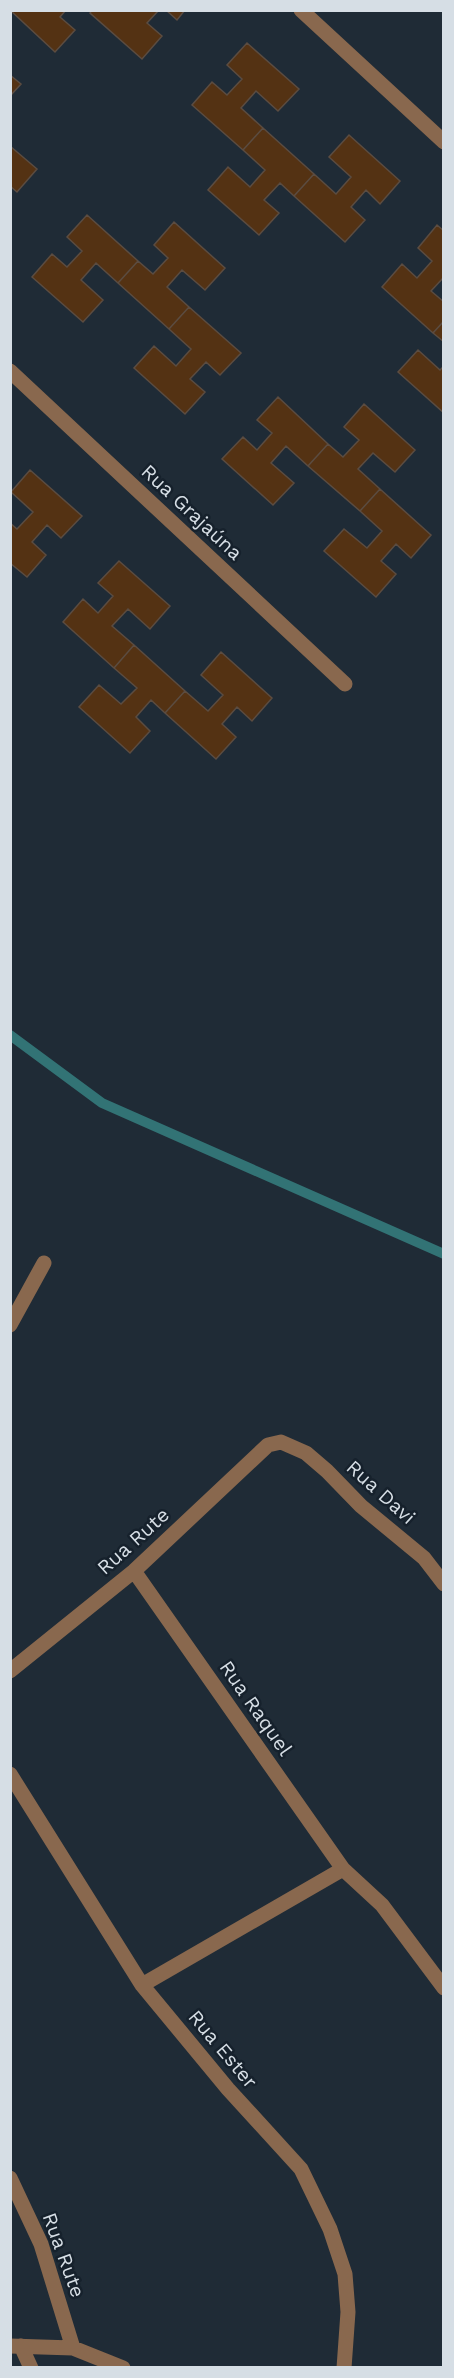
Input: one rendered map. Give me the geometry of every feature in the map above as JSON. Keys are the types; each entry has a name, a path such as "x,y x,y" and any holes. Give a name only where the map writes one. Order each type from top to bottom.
{"street":[{"path":"301,10 444,142"},
{"name":"Rua Grajaúna","path":"10,371 345,684"},
{"path":"10,1325 44,1263"},
{"name":"Rua Rute","path":"10,1671 134,1571 268,1445 281,1442"},
{"name":"Rua Davi","path":"281,1442 306,1453 327,1471 361,1506 424,1558 444,1584"},
{"name":"Rua Raquel","path":"134,1571 343,1869 382,1905 444,1988"},
{"name":"Rua Ester","path":"10,1774 142,1985 228,2089 301,2169 330,2229 345,2274 348,2312 344,2367"},
{"path":"142,1985 343,1869"},
{"name":"Rua Rute","path":"10,2178 41,2244 73,2348"},
{"path":"16,2346 73,2348 123,2367"},
{"path":"16,2346 31,2367"}],"building":[{"path":"10,10 66,10 60,17 75,30 55,52"},
{"path":"92,10 159,10 147,23 162,36 142,59 90,13"},
{"path":"166,10 185,10 177,20"},
{"path":"247,43 299,89 278,111 256,91 241,108 263,128 243,150 192,105 212,82 227,95 242,79 227,65"},
{"path":"10,75 21,84 10,96"},
{"path":"263,128 314,174 294,196 280,183 264,200 279,213 259,235 208,190 228,167 250,187 265,170 243,150"},
{"path":"349,135 400,181 380,204 366,190 351,207 365,220 345,242 294,196 314,174 336,194 351,177 329,157"},
{"path":"10,146 37,169 17,192 10,186"},
{"path":"87,215 138,261 118,283 96,263 81,280 103,300 83,322 32,277 52,254 67,267 82,251 67,237"},
{"path":"174,222 225,268 205,290 182,270 167,287 189,307 169,329 118,283 138,261 153,274 168,258 154,245"},
{"path":"437,225 444,231 444,277 431,291 444,302 444,321 433,333 382,287 402,264 417,278 432,261 418,248"},
{"path":"189,307 241,353 220,375 206,362 190,379 205,392 185,414 134,368 154,346 176,366 191,349 169,329"},
{"path":"444,321 444,342 433,333"},
{"path":"418,350 440,370 444,366 444,413 398,372"},
{"path":"278,397 328,444 308,466 286,446 271,463 294,483 273,505 222,459 243,437 257,450 272,433 257,420"},
{"path":"364,404 415,450 395,472 373,453 358,469 380,489 360,511 308,466 328,444 343,457 359,440 344,427"},
{"path":"30,470 82,516 61,538 47,525 32,542 46,555 27,577 10,563 10,523 17,529 33,512 11,492"},
{"path":"380,489 431,535 411,558 396,544 381,561 396,574 376,597 324,551 344,529 367,548 382,531 360,511"},
{"path":"119,561 170,606 150,629 128,609 112,626 134,645 114,668 63,622 83,599 98,613 113,596 98,583"},
{"path":"134,645 185,691 165,713 151,700 136,717 150,731 130,753 79,707 99,685 121,704 137,688 114,668"},
{"path":"221,652 272,698 252,721 237,707 222,724 236,737 216,759 165,713 185,691 208,711 223,695 201,675"}],"waterway":[{"path":"10,1035 102,1103 444,1254"}]}
